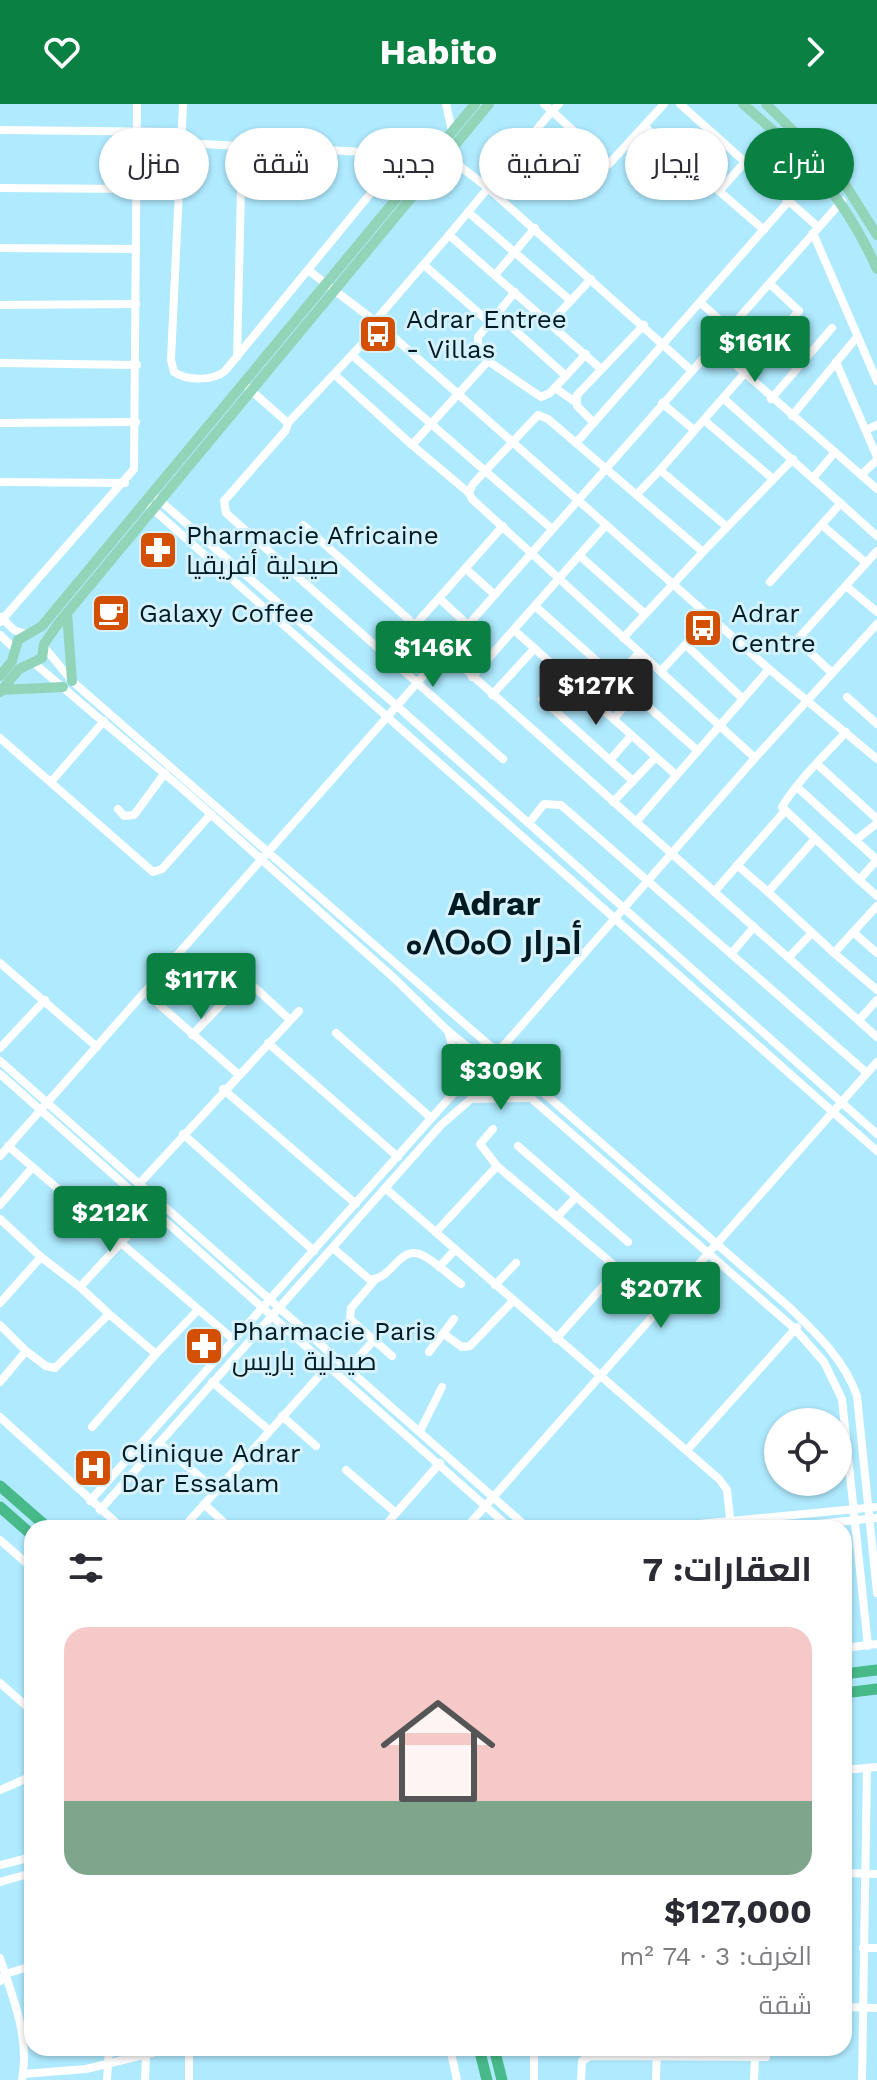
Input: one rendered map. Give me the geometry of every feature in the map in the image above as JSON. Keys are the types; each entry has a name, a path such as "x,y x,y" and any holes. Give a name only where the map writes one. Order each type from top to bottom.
{"highway":[{"path":"0,1486 39,1520"},
{"path":"0,1507 24,1528"},
{"path":"852,1673 877,1670"},
{"path":"852,1692 877,1689"},
{"path":"481,2056 487,2080"},
{"path":"496,2056 502,2080"}],"main road":[{"path":"455,128 475,104"},
{"path":"463,131 489,104"},
{"path":"743,104 810,164 842,201 877,269"},
{"path":"766,104 841,178 877,235"},
{"path":"0,691 31,663 42,658 44,646 67,613 153,502 403,200"},
{"path":"0,676 16,650 18,640 42,626 153,502"},
{"path":"0,691 68,684 67,613"},
{"path":"28,634 44,646"},
{"path":"16,650 31,663"}],"street":[{"path":"136,128 137,104"},
{"path":"181,104 181,128"},
{"path":"446,104 451,128"},
{"path":"544,104 556,108 609,164 664,104"},
{"path":"680,104 744,161"},
{"path":"539,128 556,108"},
{"path":"0,130 99,131"},
{"path":"728,181 744,163"},
{"path":"0,188 99,189"},
{"path":"728,197 764,230"},
{"path":"479,199 353,356 288,423 288,429 224,501 226,513 503,759"},
{"path":"28,634 14,630 1,619 125,483 134,469 136,200"},
{"path":"179,200 172,366 181,376 215,377 237,358 365,200"},
{"path":"237,358 241,200"},
{"path":"502,200 691,370"},
{"path":"784,200 816,230 877,381"},
{"path":"0,1156 842,201"},
{"path":"576,443 702,304 787,203"},
{"path":"468,212 571,301"},
{"path":"495,275 535,228"},
{"path":"449,235 601,369"},
{"path":"0,248 136,249"},
{"path":"424,265 489,322"},
{"path":"308,270 332,285 378,323 769,669 877,759"},
{"path":"551,322 591,279"},
{"path":"640,491 799,311 770,284"},
{"path":"515,292 477,340 488,361 537,396 548,395 586,354"},
{"path":"0,305 136,304"},
{"path":"702,304 729,328"},
{"path":"496,313 566,376"},
{"path":"574,401 644,325"},
{"path":"771,399 832,328"},
{"path":"792,416 857,337"},
{"path":"713,345 742,374 877,489"},
{"path":"353,356 552,529"},
{"path":"412,445 432,427 488,361"},
{"path":"836,362 877,459 861,475"},
{"path":"0,363 137,365"},
{"path":"335,375 469,493 558,580 755,758"},
{"path":"247,387 288,423"},
{"path":"555,388 574,401 594,423"},
{"path":"723,398 877,536"},
{"path":"662,403 694,430"},
{"path":"469,493 512,440 541,415 703,552"},
{"path":"704,420 773,479"},
{"path":"0,423 136,422"},
{"path":"866,430 877,425"},
{"path":"813,478 835,452"},
{"path":"623,638 793,459"},
{"path":"660,470 727,527"},
{"path":"0,482 125,483"},
{"path":"153,502 397,706 877,1134"},
{"path":"153,502 877,1151"},
{"path":"770,582 841,503"},
{"path":"303,525 413,624 419,623 503,526"},
{"path":"472,677 606,525"},
{"path":"822,525 866,563"},
{"path":"832,673 797,640 877,551"},
{"path":"580,556 644,613"},
{"path":"466,569 494,594"},
{"path":"846,586 877,612"},
{"path":"440,599 468,625"},
{"path":"535,606 698,751"},
{"path":"661,671 711,617"},
{"path":"90,1501 431,1118 489,1063 755,758 877,624"},
{"path":"514,630 676,775"},
{"path":"0,635 16,650"},
{"path":"686,645 743,699"},
{"path":"44,646 68,684 104,721 394,978 448,1031 532,1099 795,1329 824,1362 839,1390 872,1645 852,1647"},
{"path":"492,695 534,649"},
{"path":"445,651 877,1037"},
{"path":"617,677 639,653"},
{"path":"31,663 68,684 267,852 803,1320 842,1363 857,1396 873,1507 877,1593"},
{"path":"581,690 603,666"},
{"path":"636,822 769,669"},
{"path":"559,673 542,699 633,781"},
{"path":"614,719 635,693"},
{"path":"847,697 877,724"},
{"path":"51,782 104,721"},
{"path":"846,732 782,805 784,812 877,896"},
{"path":"610,760 631,736"},
{"path":"0,738 153,872 162,869 211,814"},
{"path":"613,802 655,758"},
{"path":"817,764 877,821 856,840"},
{"path":"118,809 124,816 134,815 165,773"},
{"path":"797,787 877,860 859,880"},
{"path":"529,823 544,804 561,805 867,1073"},
{"path":"714,892 784,812"},
{"path":"768,892 815,839"},
{"path":"737,865 877,990"},
{"path":"834,953 877,906"},
{"path":"731,954 754,927"},
{"path":"853,932 877,953"},
{"path":"789,957 811,934"},
{"path":"0,963 97,1047"},
{"path":"192,1035 243,982 249,982 289,1019"},
{"path":"145,992 238,1074"},
{"path":"0,1048 45,1000"},
{"path":"859,1020 877,1000"},
{"path":"140,1183 223,1089 299,1011"},
{"path":"448,1031 456,1059 452,1095"},
{"path":"336,1033 431,1118"},
{"path":"268,1043 398,1157"},
{"path":"0,1061 519,1520"},
{"path":"473,1520 877,1062"},
{"path":"100,1510 441,1125 471,1099 489,1063"},
{"path":"0,1074 501,1520"},
{"path":"223,1089 356,1204"},
{"path":"471,1099 532,1099"},
{"path":"493,1129 480,1144 497,1166 615,1266 614,1274 556,1339"},
{"path":"183,1134 314,1251"},
{"path":"8,1146 31,1169 234,1340"},
{"path":"518,1146 628,1242"},
{"path":"436,1232 497,1166"},
{"path":"0,1205 31,1169"},
{"path":"385,1188 556,1339 688,1449 724,1485 730,1520"},
{"path":"557,1217 575,1198"},
{"path":"80,1287 152,1209"},
{"path":"0,1219 156,1354"},
{"path":"333,1248 369,1279 375,1280"},
{"path":"439,1267 455,1250"},
{"path":"392,1356 350,1319 350,1314 375,1280 405,1254 413,1253 461,1284"},
{"path":"0,1303 41,1257"},
{"path":"495,1285 516,1263"},
{"path":"444,1334 462,1347 470,1346 513,1301"},
{"path":"92,1427 198,1310"},
{"path":"0,1325 26,1351 46,1366 55,1368 109,1314"},
{"path":"429,1352 454,1319"},
{"path":"688,1449 803,1320"},
{"path":"349,1368 374,1340"},
{"path":"0,1382 26,1351"},
{"path":"190,1520 329,1365"},
{"path":"212,1382 269,1430"},
{"path":"420,1431 442,1387"},
{"path":"282,1416 316,1446"},
{"path":"0,1417 112,1520"},
{"path":"159,1443 216,1490"},
{"path":"390,1520 440,1463"},
{"path":"346,1470 396,1513"},
{"path":"204,1504 221,1520"},
{"path":"764,1520 873,1507"},
{"path":"852,1520 874,1518"},
{"path":"0,1540 24,1561"},
{"path":"2,1689 24,1705"},
{"path":"852,1769 877,1767"},
{"path":"862,2080 867,1768"},
{"path":"0,1790 24,1780"},
{"path":"0,1865 24,1859"},
{"path":"852,1873 877,1874"},
{"path":"0,1882 24,1875"},
{"path":"863,1948 877,1948"},
{"path":"0,1958 3,1977 17,2006 24,2041"},
{"path":"3,1977 24,1969"},
{"path":"852,2007 877,2008"},
{"path":"25,2056 22,2077 86,2069 141,2056"},
{"path":"107,2080 109,2056"},
{"path":"145,2080 146,2056"},
{"path":"189,2056 189,2080"},
{"path":"452,2056 457,2080"},
{"path":"534,2056 534,2080"},
{"path":"581,2080 586,2056"},
{"path":"656,2080 657,2056"},
{"path":"722,2056 766,2057"},
{"path":"754,2080 755,2058"}],"place":[{"name":"Adrar Entree - Villas","path":"378,334"},
{"name":"Pharmacie Africaine صيدلية أفريقيا","path":"158,550"},
{"name":"Galaxy Coffee","path":"111,613"},
{"name":"Adrar Centre","path":"703,628"},
{"name":"Pharmacie Paris صيدلية باريس","path":"204,1346"},
{"name":"Clinique Adrar Dar Essalam","path":"93,1468"}],"district":[{"name":"Adrar ⴰⴷⵔⴰⵔ أدرار","path":"494,922"}]}
